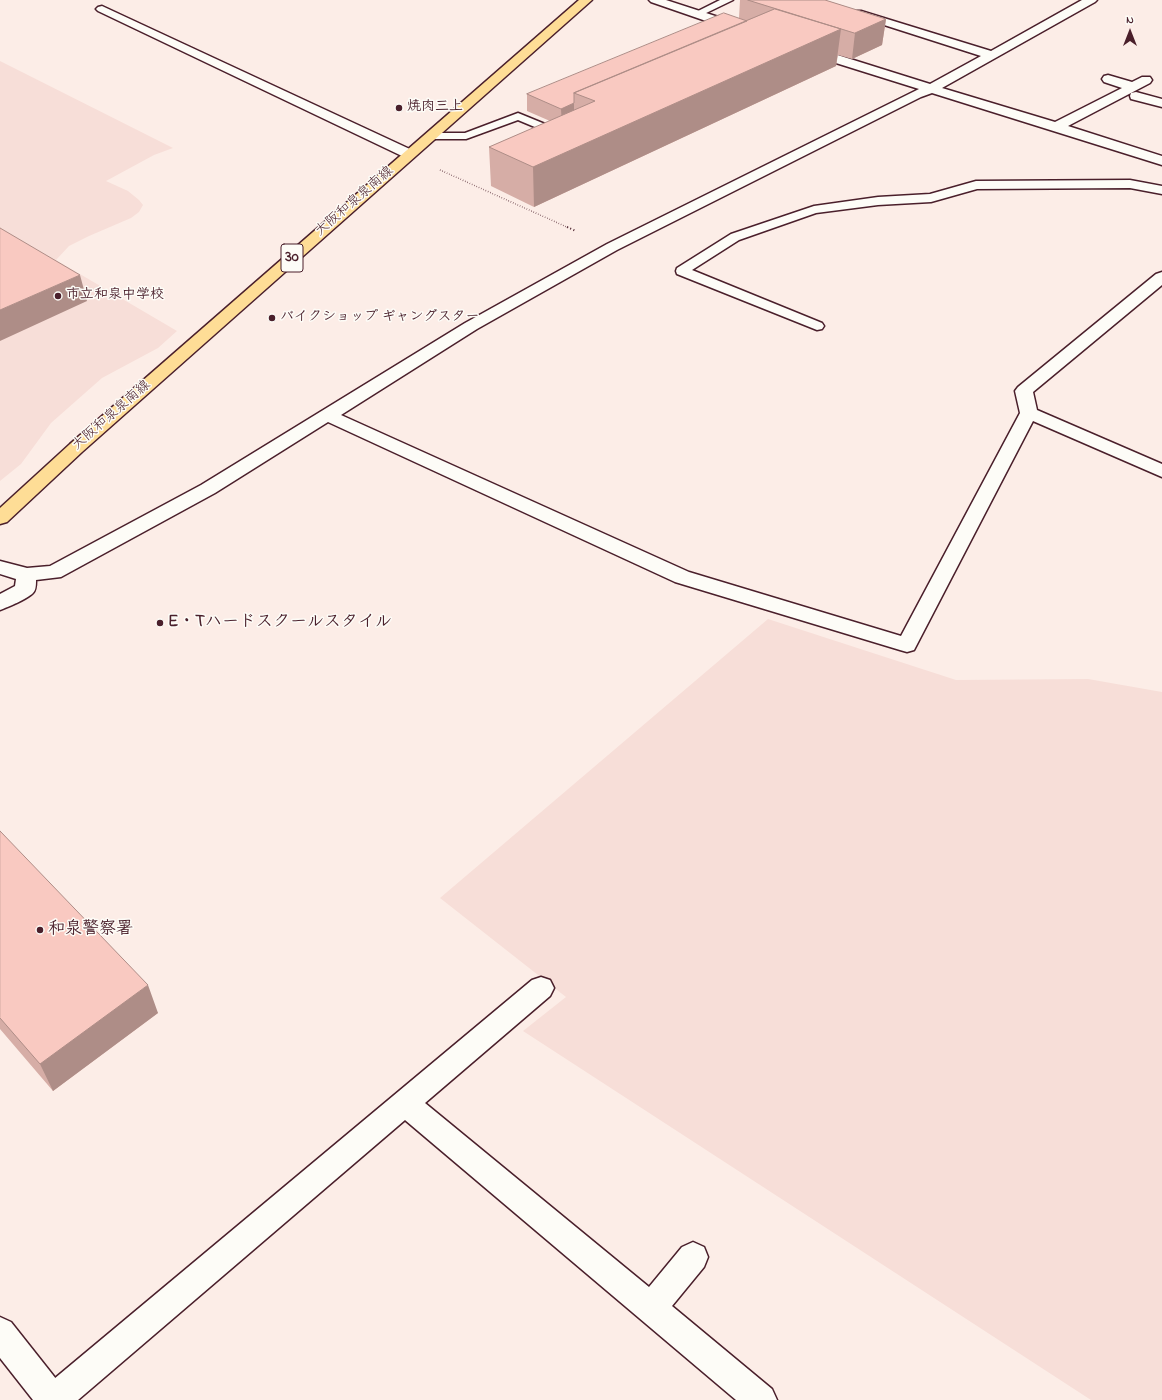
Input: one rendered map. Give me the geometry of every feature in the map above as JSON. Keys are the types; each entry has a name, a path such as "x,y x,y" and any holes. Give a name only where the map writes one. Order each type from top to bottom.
{"main road":[{"name":"大阪和泉泉南線","path":"0,518 76,448 586,0"}],"street":[{"path":"655,0 753,33"},
{"path":"0,567 27,575 54,572 208,489 471,326 612,248 909,98 932,88 1091,0"},
{"path":"102,9 409,154"},
{"path":"851,11 992,55"},
{"path":"877,20 891,13"},
{"path":"797,46 893,78 932,88 1057,126 1162,161"},
{"path":"1108,79 1162,103"},
{"path":"1057,126 1134,91 1146,80"},
{"path":"327,415 682,577 907,645 1029,413 1024,391 1162,277"},
{"path":"1029,413 1162,471"},
{"path":"0,603 25,589 27,575"},
{"path":"0,1333 53,1400 542,988"},
{"path":"405,1103 761,1400"},
{"path":"651,1308 693,1257"}],"lane":[{"path":"697,14 728,0"},
{"path":"430,136 466,136 518,116 562,131 545,139"},
{"path":"817,326 682,271 735,237 814,210 878,201 931,198 976,185 1130,184 1162,190"}],"path":[{"path":"409,154 429,165 612,248"}],"shaded area":[{"name":"市立和泉中学校","path":"0,61 173,148 154,155 106,181 128,191 139,200 143,205 139,212 131,218 69,246 56,260 177,331 158,348 102,378 51,423 21,464 0,481"},
{"path":"768,619 956,680 1088,679 1162,692 1162,1400 1091,1400 523,1031 566,997 440,898"}],"building":[{"path":"748,0 825,0 886,19 855,33"},
{"path":"775,9 841,29 533,167 489,147 595,101 574,93"},
{"path":"724,13 747,21 574,93 574,103 561,109 527,94"},
{"path":"0,228 80,275 0,310"},
{"name":"和泉警察署","path":"0,831 148,985 40,1064 0,1018"}],"place":[{"name":"焼肉三上","path":"399,108"},
{"name":"市立和泉中学校","path":"58,296"},
{"name":"バイクショップ ギャングスター","path":"272,318"},
{"name":"E・Tハードスクールスタイル","path":"160,623"},
{"name":"和泉警察署","path":"40,930"}]}
